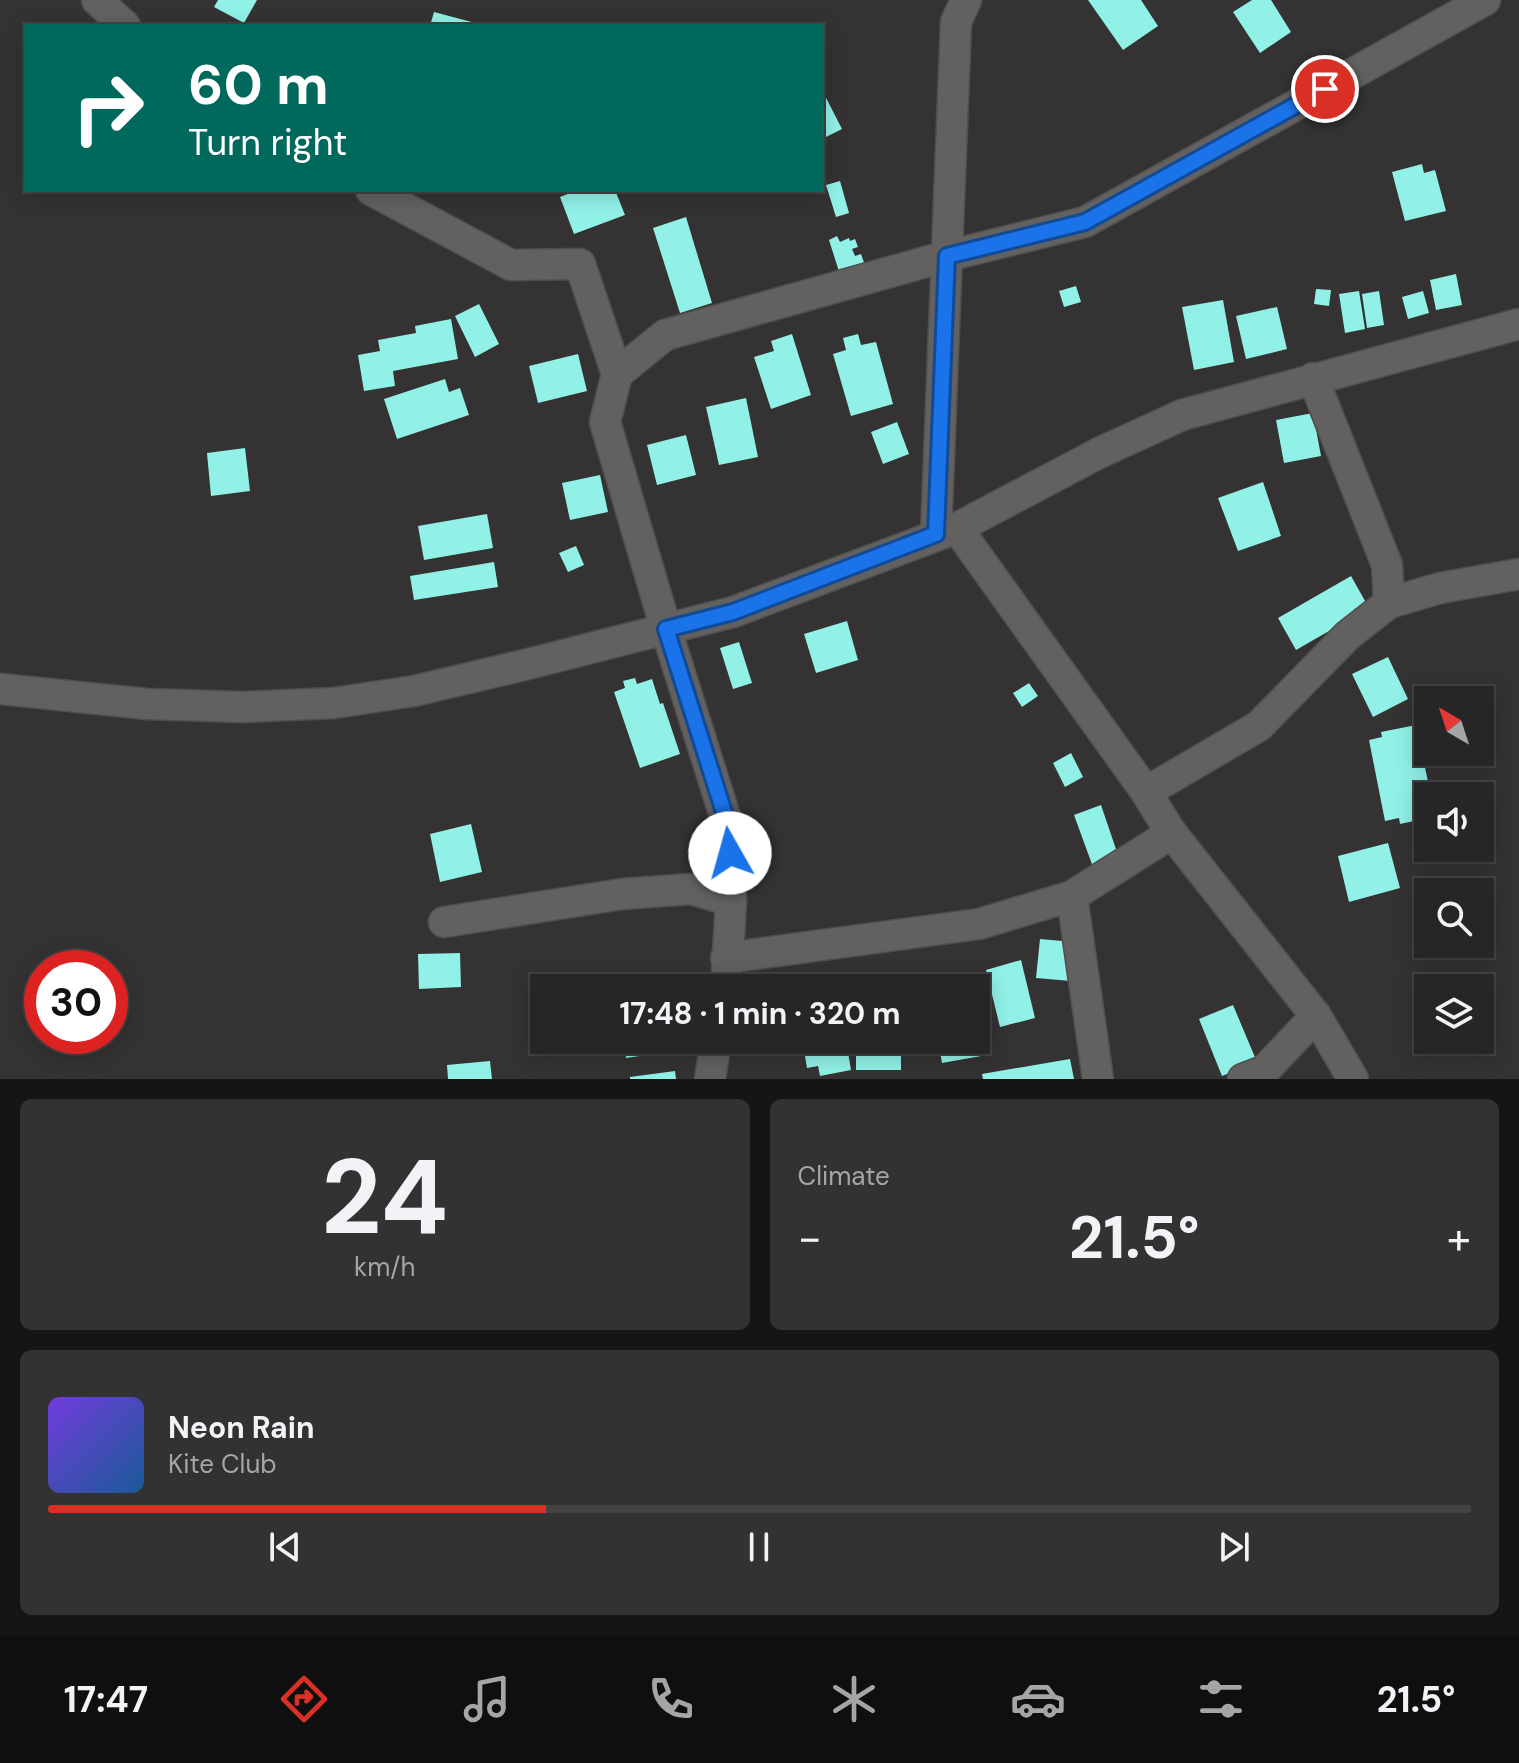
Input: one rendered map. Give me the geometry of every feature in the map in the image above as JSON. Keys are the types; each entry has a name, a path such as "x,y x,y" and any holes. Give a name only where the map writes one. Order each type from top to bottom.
{"street":[{"path":"97,0 123,24"},
{"path":"617,374 665,335 947,256 1085,222 1485,0"},
{"path":"954,7 947,256 947,531 1146,792 1170,831 1316,1016 1353,1079"},
{"path":"375,192 511,265 580,264 617,374 605,422 729,829 731,901 726,974"},
{"path":"0,689 147,704 242,707 334,703 414,691 733,612 947,531 1099,453 1182,415 1519,324"},
{"path":"1313,378 1387,565 1389,603"},
{"path":"1146,792 1259,726 1347,636 1389,603 1440,588 1519,574"},
{"path":"726,958 979,924 1072,896 1161,840 1170,831"},
{"path":"444,922 622,894 691,889 731,901"},
{"path":"1072,896 1098,1079"},
{"path":"1243,1079 1264,1071 1316,1016"},
{"path":"710,1079 714,1054"}],"building":[{"path":"218,0 257,0 244,23 214,7"},
{"path":"1088,0 1141,0 1158,26 1123,50"},
{"path":"1252,0 1271,0 1291,32 1260,53 1233,12"},
{"path":"434,12 479,24 431,24"},
{"path":"824,94 842,129 824,138"},
{"path":"1422,164 1424,173 1435,170 1446,211 1405,221 1392,172"},
{"path":"840,181 849,213 836,217 826,185"},
{"path":"573,192 616,192 625,215 574,234 560,197"},
{"path":"686,217 712,303 680,313 653,228"},
{"path":"837,236 840,242 855,239 858,247 852,249 855,256 861,254 867,271 842,281 829,240"},
{"path":"1456,274 1462,305 1436,310 1430,280"},
{"path":"1076,286 1081,302 1064,307 1059,291"},
{"path":"1316,289 1331,290 1329,306 1314,304"},
{"path":"1359,291 1365,329 1345,333 1339,294"},
{"path":"1379,291 1384,325 1367,328 1362,294"},
{"path":"1423,291 1429,313 1408,319 1402,297"},
{"path":"1223,300 1234,362 1194,370 1182,307"},
{"path":"479,304 499,344 475,357 455,316"},
{"path":"1277,307 1287,349 1246,359 1236,316"},
{"path":"451,319 458,359 393,371 395,386 364,391 358,355 380,351 378,340 416,333 415,326"},
{"path":"792,334 811,395 771,409 754,357 774,351 771,341"},
{"path":"858,334 861,345 876,342 893,404 851,416 833,354 846,350 843,338"},
{"path":"578,354 587,391 538,403 529,366"},
{"path":"445,379 449,392 460,388 469,415 397,439 384,399"},
{"path":"746,398 758,457 719,465 706,407"},
{"path":"1313,413 1321,456 1284,463 1276,420"},
{"path":"897,422 909,454 883,464 871,432"},
{"path":"686,435 696,475 657,485 647,445"},
{"path":"245,448 250,491 211,496 207,453"},
{"path":"600,475 608,512 570,520 562,483"},
{"path":"1263,482 1281,536 1238,551 1218,498"},
{"path":"487,514 493,548 424,560 418,526"},
{"path":"576,546 584,565 568,572 559,553"},
{"path":"494,562 498,587 414,600 410,576"},
{"path":"1351,576 1369,608 1296,650 1278,618"},
{"path":"847,621 858,660 816,673 804,634"},
{"path":"739,642 752,683 733,689 720,648"},
{"path":"1388,657 1408,699 1373,717 1352,674"},
{"path":"635,678 637,684 652,679 680,754 640,768 614,692 625,688 623,681"},
{"path":"1029,683 1038,696 1022,707 1013,693"},
{"path":"1414,725 1414,766 1425,766 1428,782 1414,782 1414,821 1400,824 1399,818 1385,821 1369,740 1382,737 1381,732"},
{"path":"1071,753 1083,777 1065,787 1053,763"},
{"path":"1101,805 1119,858 1093,867 1074,815"},
{"path":"471,824 482,872 440,882 430,834"},
{"path":"1388,843 1400,888 1349,902 1338,856"},
{"path":"1040,939 1074,942 1071,981 1036,978"},
{"path":"460,953 461,987 419,989 418,954"},
{"path":"1021,960 1035,1018 1000,1027 990,974 986,970"},
{"path":"1233,1005 1257,1062 1222,1076 1199,1019"},
{"path":"626,1054 653,1054 626,1058"},
{"path":"805,1054 848,1054 851,1070 820,1076 818,1066 807,1068"},
{"path":"856,1054 901,1054 901,1070 856,1070"},
{"path":"940,1054 987,1054 987,1055 942,1063"},
{"path":"1070,1059 1074,1079 983,1079 982,1074"},
{"path":"490,1061 492,1079 448,1079 447,1065"},
{"path":"675,1071 676,1079 630,1079 630,1077"}],"route":[{"path":"730,853 729,829 666,629 733,612 936,534 947,256 1085,222 1325,89"}]}
